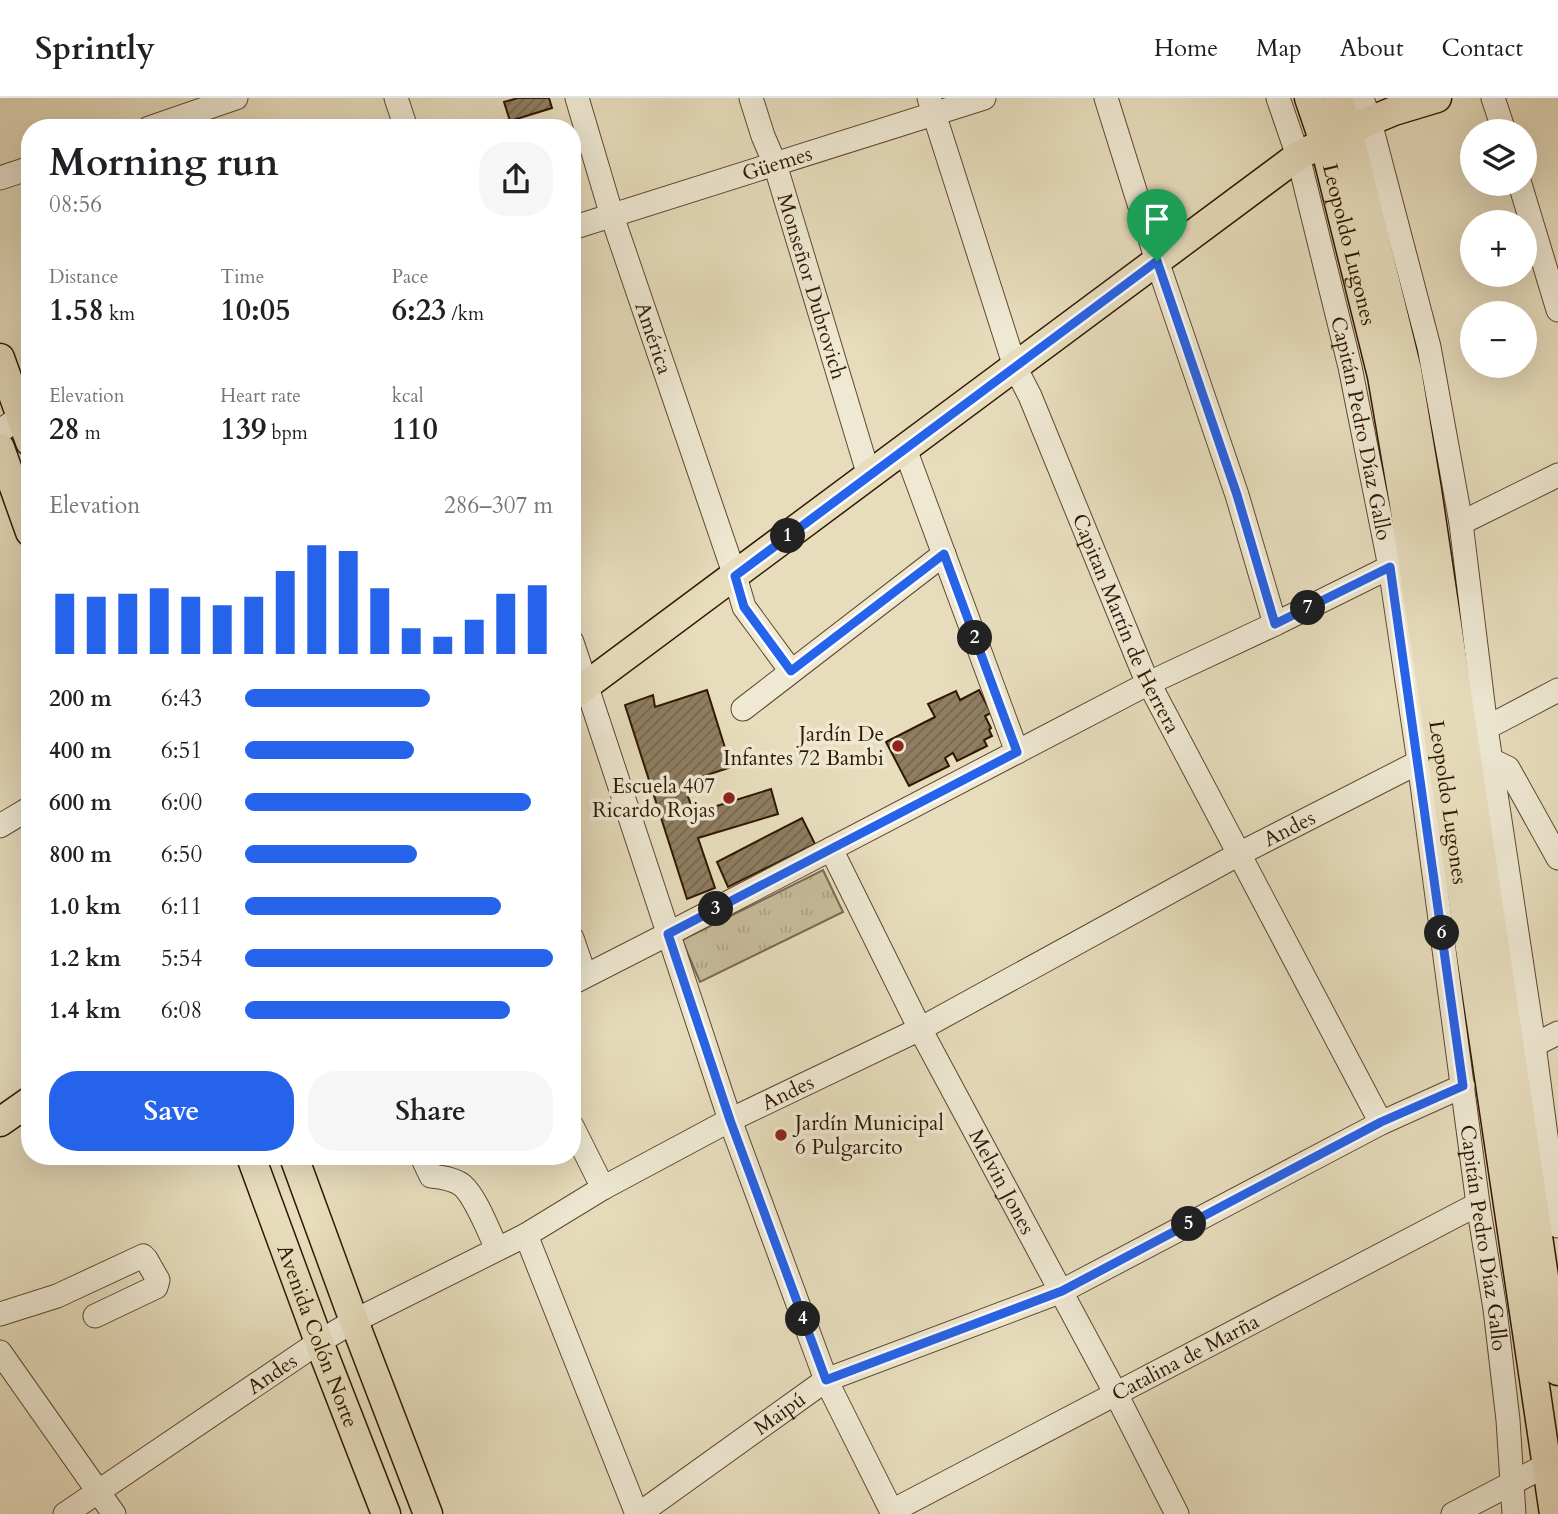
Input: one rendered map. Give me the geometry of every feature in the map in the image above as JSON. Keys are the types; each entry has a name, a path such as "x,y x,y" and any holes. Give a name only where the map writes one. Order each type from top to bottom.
{"main road":[{"name":"Leopoldo Lugones","path":"1309,98 1351,123"},
{"name":"Leopoldo Lugones","path":"1338,98 1351,123 1407,370 1558,1371"},
{"path":"581,690 1298,156 1351,123 1437,98"},
{"name":"Leopoldo Lugones","path":"1351,123 1382,376 1552,1462 1554,1514"},
{"path":"0,358 20,425"},
{"path":"0,448 21,507"},
{"path":"0,1122 21,1107"},
{"name":"Avenida Colón Norte","path":"254,1165 318,1342 386,1514"},
{"name":"Avenida Colón Norte","path":"297,1165 428,1514"}],"street":[{"path":"175,119 236,98"},
{"path":"396,98 403,119"},
{"name":"América","path":"577,98 612,216 735,576"},
{"name":"Monseñor Dubrovich","path":"751,98 775,164 869,476"},
{"name":"Güemes","path":"581,225 775,164 932,106 984,98"},
{"path":"1106,98 1157,261 1237,495 1275,624"},
{"name":"Capitán Pedro Díaz Gallo","path":"1278,98 1298,156 1350,367 1390,567 1495,1310 1508,1420 1514,1514"},
{"path":"1493,98 1499,119"},
{"name":"Capitan Martín de Herrera","path":"932,106 1015,367 1030,396 1149,683 1381,1122"},
{"path":"1351,123 1429,347 1461,523 1486,728 1534,1045 1558,1226"},
{"path":"0,178 21,171"},
{"path":"1524,196 1558,310"},
{"path":"905,449 1017,752"},
{"path":"1461,523 1558,475"},
{"path":"743,709 944,554"},
{"path":"581,978 1149,683 1390,567"},
{"path":"735,576 744,607 791,671"},
{"path":"1486,728 1558,690"},
{"path":"581,696 668,934 730,1120 826,1380 892,1512"},
{"path":"1491,760 1508,768 1558,858"},
{"name":"Andes","path":"65,1514 318,1342 354,1321 526,1235 603,1188 730,1120 920,1028 1239,854 1419,762"},
{"path":"0,826 21,813"},
{"name":"Melvin Jones","path":"831,849 920,1028 1062,1291 1177,1514"},
{"path":"1534,1045 1558,1033"},
{"name":"Maipú","path":"638,1514 826,1380 1062,1291 1381,1122 1463,1086"},
{"path":"581,1144 603,1188"},
{"path":"425,1165 430,1176 460,1183 470,1194 497,1249"},
{"name":"Catalina de Marña","path":"892,1512 1478,1204"},
{"path":"526,1235 638,1514"},
{"path":"0,1314 57,1296 143,1256 158,1280 156,1287 95,1316"},
{"path":"0,1352 114,1514"},
{"path":"1453,1514 1552,1462"}],"green space":[{"path":"823,870 843,912 700,982 682,940"}],"building":[{"path":"518,98 549,98 552,108 509,119 504,102"},
{"path":"707,690 731,767 683,783 694,813 771,789 778,814 698,838 715,888 687,899 625,705 653,695 655,707"},
{"path":"979,690 991,713 985,716 992,736 984,740 987,746 957,761 953,753 945,758 949,766 909,786 886,742 935,717 928,704 956,691 960,700"},
{"path":"802,818 815,844 728,887 717,862"}],"place":[{"name":"Jardín De Infantes 72 Bambi","path":"898,746"},
{"name":"Escuela 407 Ricardo Rojas","path":"729,798"},
{"name":"Jardín Municipal 6 Pulgarcito","path":"781,1135"}],"route":[{"path":"1157,261 1237,495 1275,624 1390,567 1463,1086 1381,1122 1062,1291 826,1380 730,1120 668,934 1017,752 944,554 791,671 744,607 735,576 1157,261"}]}
